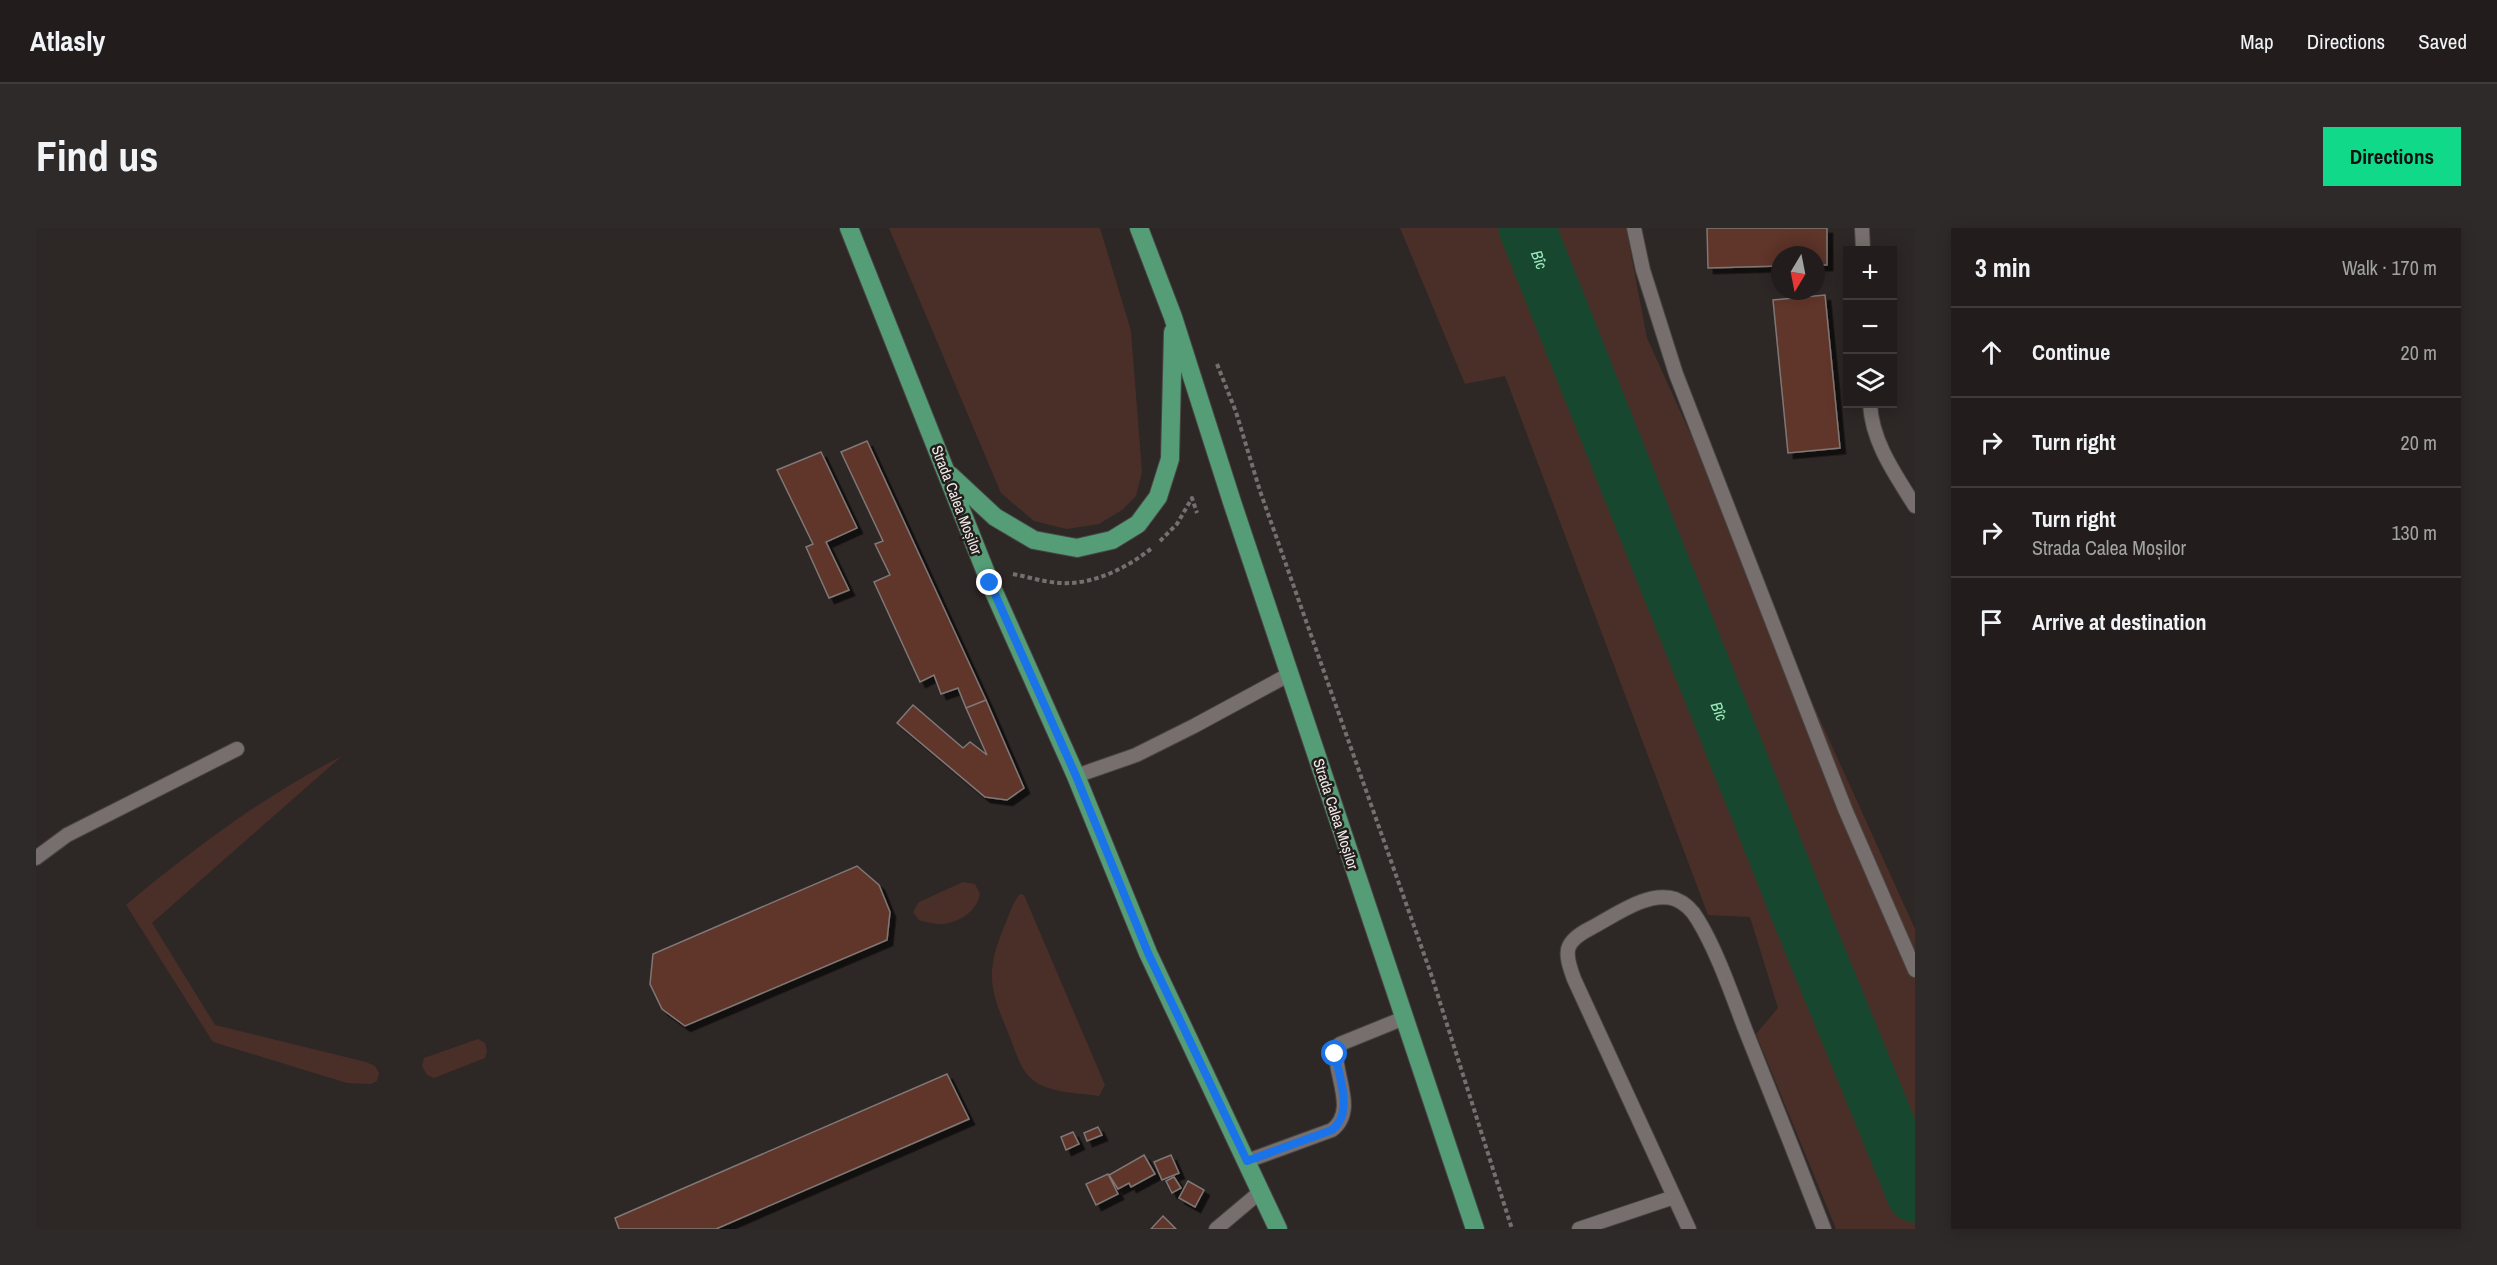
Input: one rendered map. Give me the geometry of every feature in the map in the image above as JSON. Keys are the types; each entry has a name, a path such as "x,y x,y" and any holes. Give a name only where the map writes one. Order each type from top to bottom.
{"main road":[{"name":"Strada Calea Moșilor","path":"849,228 990,583 1076,776 1148,953 1278,1229"},
{"name":"Strada Calea Moșilor","path":"1139,228 1173,317 1475,1229"},
{"path":"947,472 995,517 1035,540 1077,548 1112,540 1138,524 1158,497 1170,459 1173,317"}],"lane":[{"path":"1634,228 1643,270 1676,374 1845,809 1915,969"},
{"path":"1862,228 1863,246"},
{"path":"1870,408 1877,440 1915,506"},
{"path":"1076,776 1136,755 1290,674"},
{"path":"36,858 67,836 237,749"},
{"path":"1689,1229 1574,979 1566,954 1569,944 1582,933 1644,902 1661,897 1682,902 1699,922 1734,1000 1824,1229"},
{"path":"1247,1161 1332,1130 1340,1124 1345,1108 1336,1047 1404,1018"},
{"path":"1216,1229 1260,1192"},
{"path":"1579,1229 1674,1197"}],"path":[{"path":"1215,359 1236,412 1260,491 1431,974 1512,1229"}],"shaded area":[{"path":"889,228 1100,228 1131,331 1142,472 1136,496 1122,510 1099,524 1067,529 1034,521 1001,493"},
{"path":"1400,228 1626,228 1647,338 1915,929 1915,1229 1836,1229 1756,1034 1778,1008 1750,917 1708,915 1505,376 1465,384"},
{"path":"342,756 152,923 215,1025 366,1062 375,1066 379,1073 377,1081 371,1084 347,1083 213,1042 126,905 230,824 285,788"},
{"path":"963,882 975,884 980,894 976,905 962,918 944,924 934,924 919,920 913,912 919,902"},
{"path":"1020,894 1024,895 1105,1085 1099,1096 1059,1091 1037,1083 1024,1070 1015,1052 995,997 992,972 997,944"},
{"path":"478,1039 485,1043 487,1051 485,1058 434,1078 427,1075 422,1066 424,1058"}],"building":[{"path":"1707,228 1827,228 1827,265 1825,265 1825,246 1771,246 1771,266 1708,268"},
{"path":"1825,295 1840,448 1788,453 1773,300 1825,300"},
{"path":"867,441 986,700 966,708 958,688 941,694 934,675 920,682 874,582 890,575 875,544 883,541 841,452"},
{"path":"821,452 857,528 826,542 849,590 829,598 806,547 813,544 777,470"},
{"path":"986,700 1024,788 1007,800 985,797 897,723 913,705 963,748 970,742 987,755 966,708"},
{"path":"857,866 879,885 890,912 887,940 685,1026 662,1009 650,984 653,954"},
{"path":"947,1074 969,1119 716,1229 619,1229 615,1218"},
{"path":"1098,1127 1102,1135 1087,1141 1084,1133"},
{"path":"1073,1132 1079,1144 1066,1150 1061,1137"},
{"path":"1144,1155 1155,1174 1131,1187 1129,1183 1118,1189 1109,1175"},
{"path":"1171,1155 1179,1173 1162,1180 1154,1162"},
{"path":"1108,1174 1118,1194 1096,1205 1086,1184"},
{"path":"1174,1177 1181,1188 1172,1193 1166,1181"},
{"path":"1188,1181 1204,1190 1195,1207 1179,1198"},
{"path":"1163,1216 1176,1229 1151,1229"}],"waterway":[{"name":"Bîc","path":"1527,228 1805,926 1915,1194"}],"route":[{"path":"990,583 1076,776 1148,953 1247,1161 1332,1130 1340,1124 1345,1108 1335,1054"}]}
